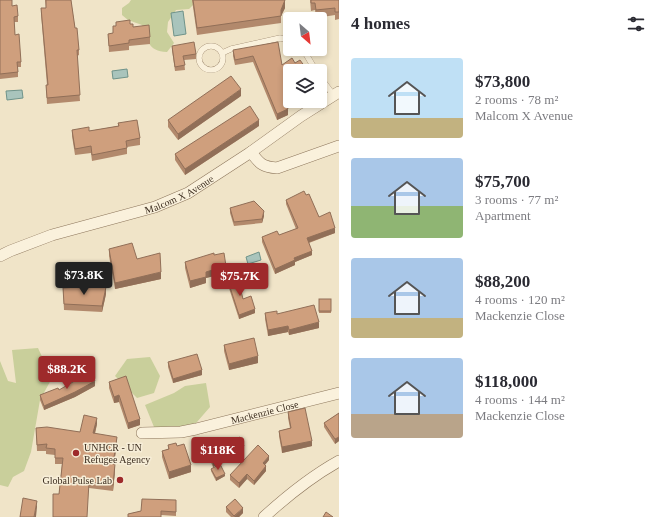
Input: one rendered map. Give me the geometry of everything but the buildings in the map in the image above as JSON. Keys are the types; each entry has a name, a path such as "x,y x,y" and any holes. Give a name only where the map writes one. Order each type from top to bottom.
{"street":[{"name":"Malcom X Avenue","path":"0,256 52,235 161,205 188,193 251,152 300,116 336,94"},
{"path":"251,152 260,164 269,168 276,168 339,146"},
{"name":"Mackenzie Close","path":"142,433 181,432 196,429 264,410 339,393"},
{"path":"264,517 320,472 339,461"}],"lane":[{"path":"222,53 231,49 283,39"},
{"path":"212,46 222,53 222,61 218,68 210,70 202,67 200,64 199,55 204,48 212,46"},
{"path":"327,84 336,94"}],"green space":[{"path":"131,0 196,0 196,2 189,9 176,10 168,22 167,32 174,43 167,52 156,50 152,47 142,25 128,20 122,15 122,8"},
{"path":"38,348 52,378 40,400 31,452 24,471 13,477 8,487 0,485 0,361 8,381 16,383 12,350"},
{"path":"150,357 160,376 154,393 137,398 115,376 127,359"},
{"path":"206,383 210,407 190,430 154,427 145,405 174,393 185,386"}],"water":[{"path":"183,11 186,34 174,36 171,13"},
{"path":"127,69 128,77 113,79 112,71"},
{"path":"22,90 23,98 7,100 6,91"},
{"path":"259,252 261,260 248,264 246,257"}],"place":[{"name":"UNHCR - UN Refugee Agency","path":"76,453"},
{"name":"Global Pulse Lab","path":"120,480"}]}
